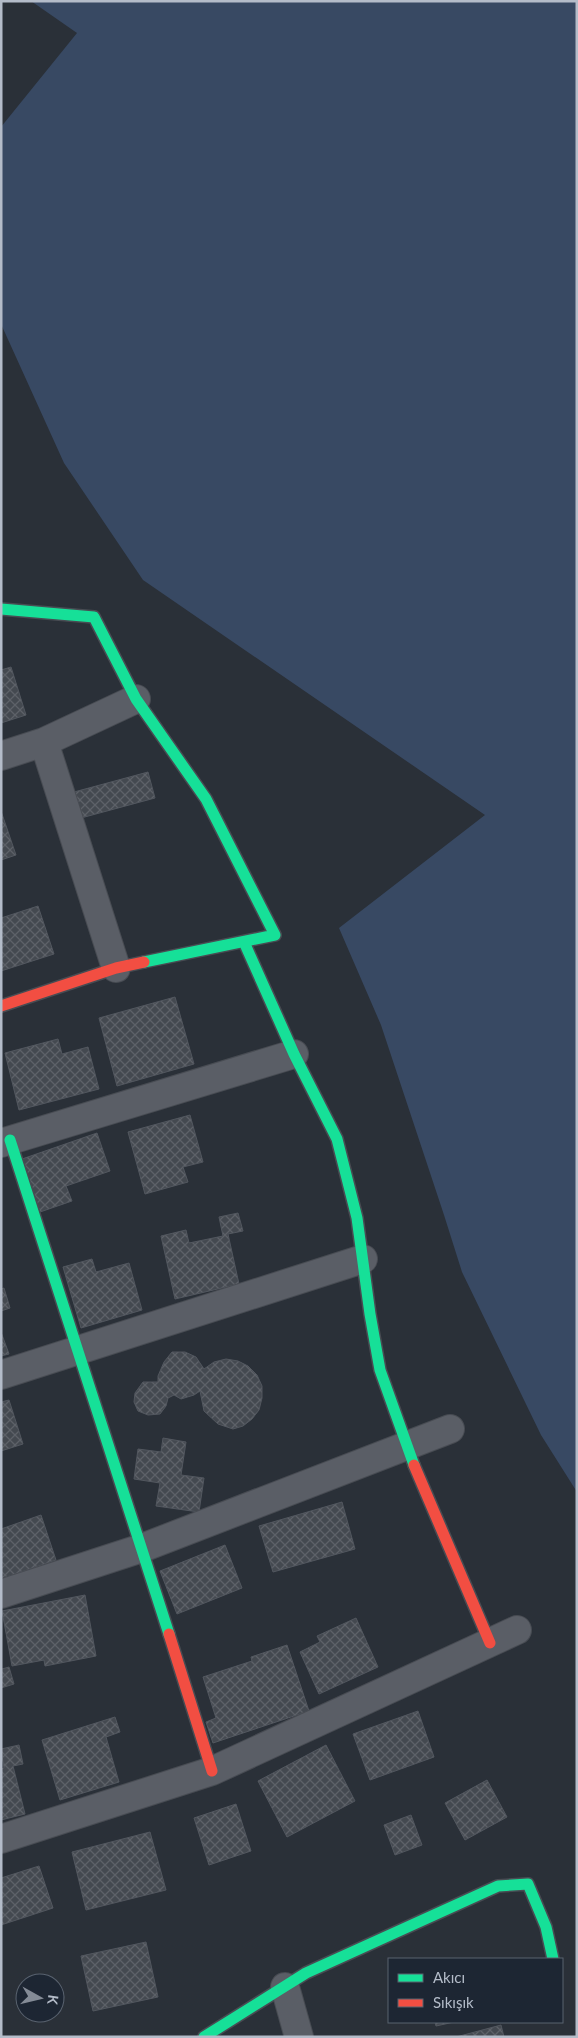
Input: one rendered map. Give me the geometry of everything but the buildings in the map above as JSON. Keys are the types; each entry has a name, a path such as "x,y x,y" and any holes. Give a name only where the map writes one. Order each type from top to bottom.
{"street":[{"path":"1,609 94,617 136,699 206,799 275,935 116,968 1,1006"},
{"path":"1,756 44,742 136,699"},
{"path":"44,742 116,968"},
{"path":"244,942 294,1054 337,1140 357,1218 370,1314 380,1370 406,1445 437,1522 467,1586 490,1643"},
{"path":"212,1771 78,1350 6,1142 294,1054"},
{"path":"1,1374 363,1259"},
{"path":"1,1594 142,1548 450,1428"},
{"path":"1,1839 212,1771 517,1630"},
{"path":"204,2037 306,1973 498,1886 528,1884 546,1927 553,1958"},
{"path":"285,1987 300,2037"}],"water":[{"path":"31,1 577,1 577,1492 541,1435 462,1272 381,1025 339,928 485,815 143,580 64,463 1,324 1,127 77,33"}],"traffic: fast":[{"path":"1,609 94,617 136,699 206,799 275,935 144,962"},
{"path":"244,942 294,1054 337,1139 357,1218 370,1314 380,1370 414,1465"},
{"path":"10,1140 169,1634"},
{"path":"204,2037 306,1973 498,1886 528,1884 546,1927 553,1958"}],"traffic: jam":[{"path":"1,1006 116,968 144,962"},
{"path":"414,1465 490,1643"},
{"path":"169,1634 212,1771"}]}
